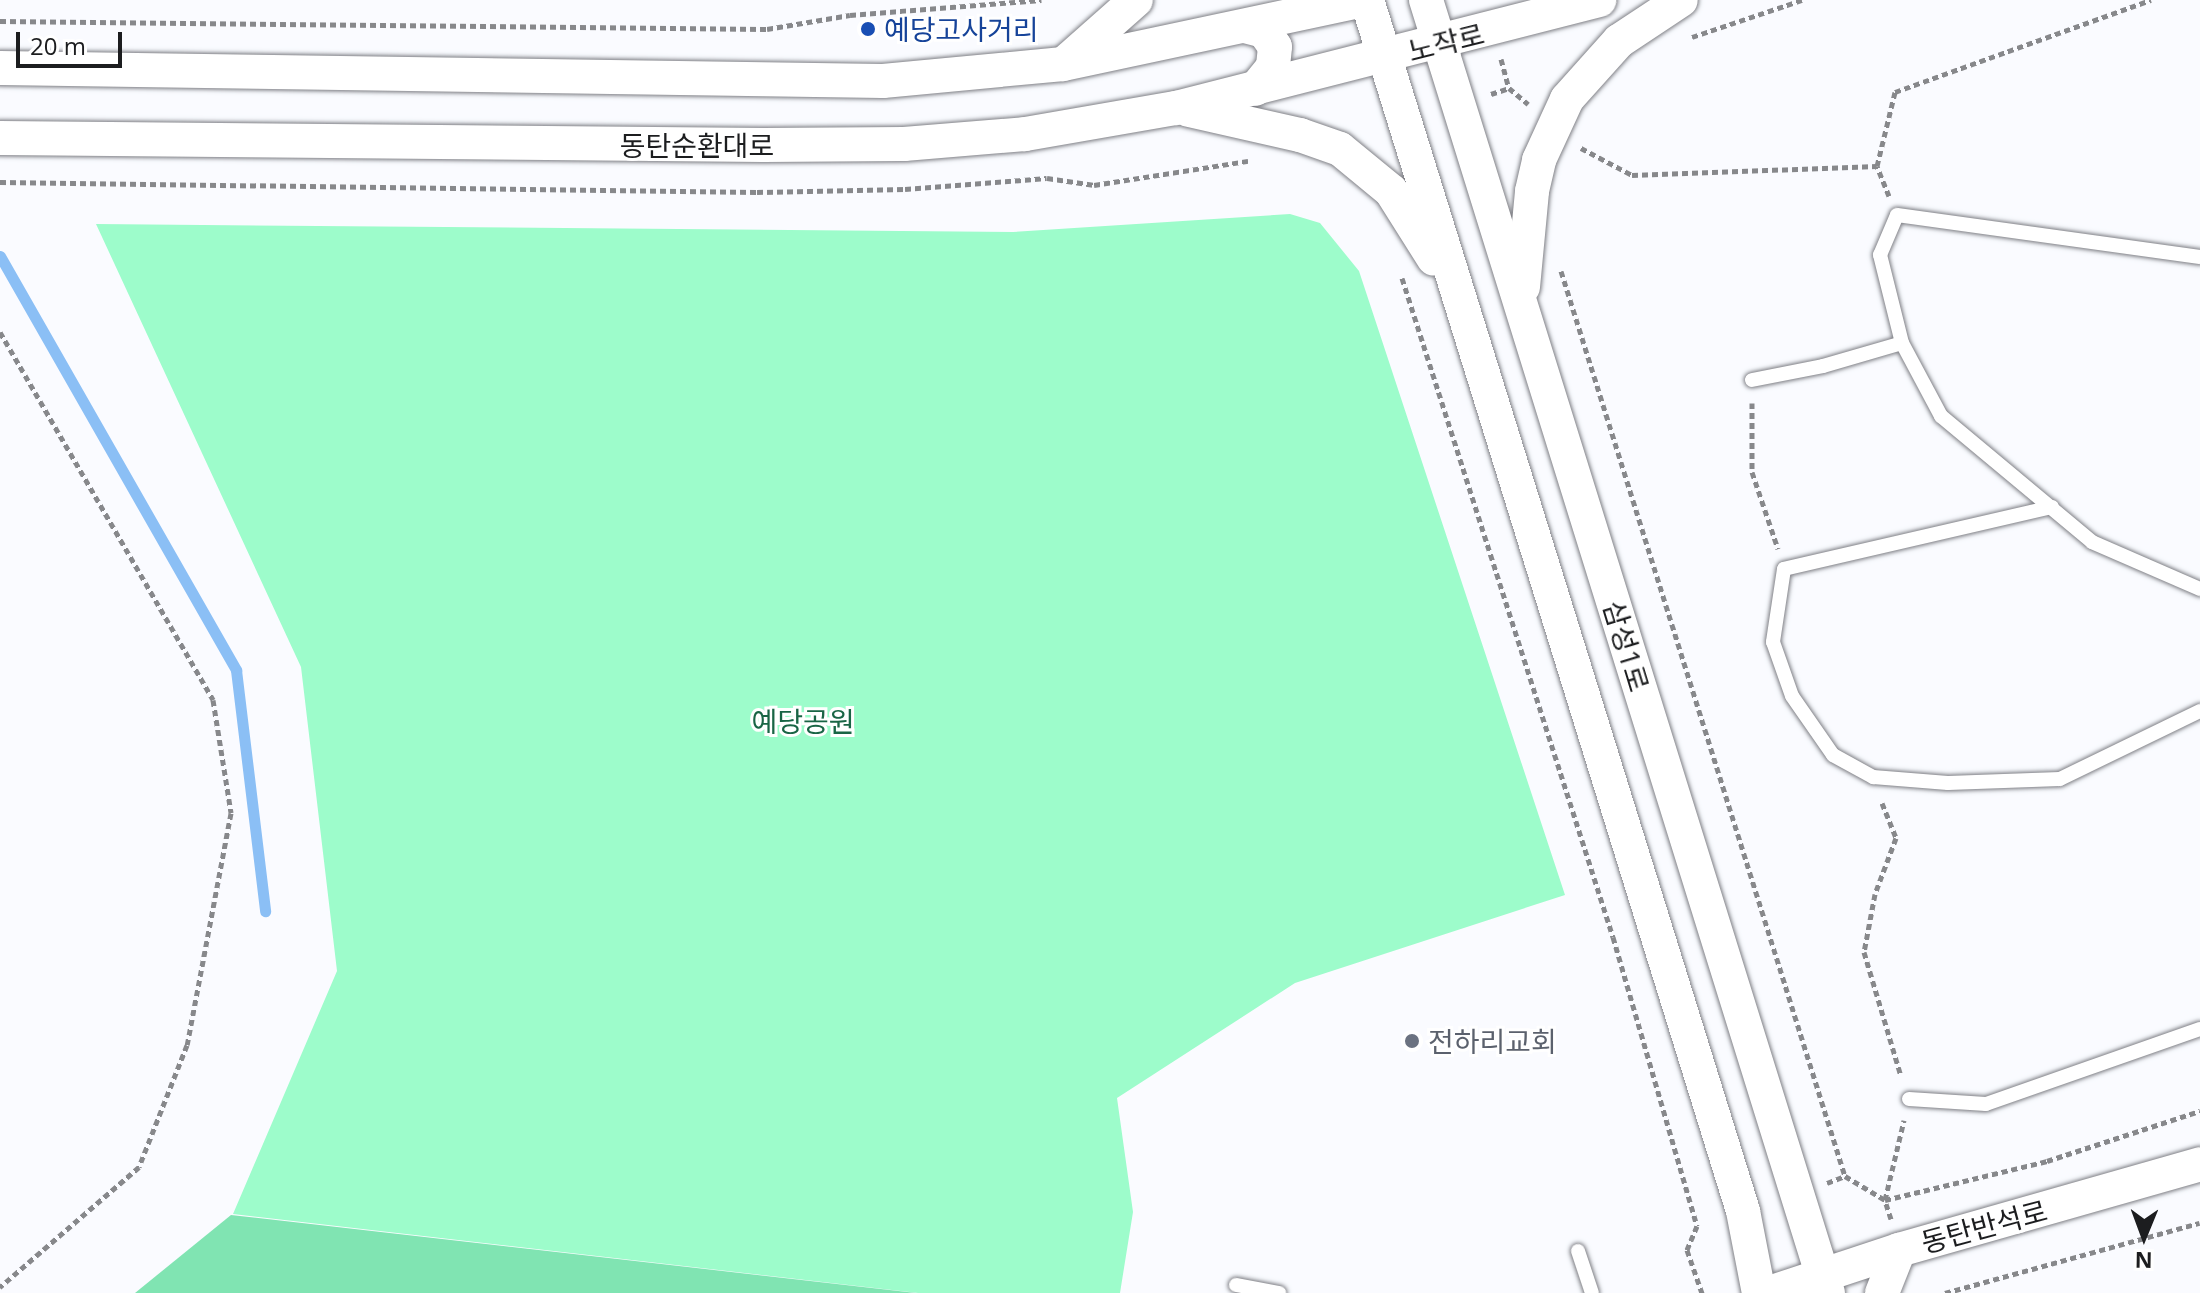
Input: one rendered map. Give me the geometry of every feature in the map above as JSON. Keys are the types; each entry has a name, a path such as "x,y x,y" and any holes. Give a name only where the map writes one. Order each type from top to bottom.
{"street":[{"path":"1063,64 1136,0"},
{"path":"0,68 775,82 945,77 1063,64 1366,0"},
{"name":"삼성1로","path":"1366,0 1743,1211 1759,1293"},
{"name":"삼성1로","path":"1426,0 1826,1284"},
{"name":"노작로","path":"1385,57 1599,0"},
{"path":"1522,308 1532,191 1539,160 1567,99 1619,41 1681,0"},
{"path":"1245,26 1264,31 1275,47 1273,67 1255,89"},
{"name":"동탄순환대로","path":"0,138 904,144 1025,134 1176,108 1385,57"},
{"path":"1176,108 1300,135 1340,149 1391,191 1469,324"},
{"name":"동탄반석로","path":"1769,1293 1826,1284 1899,1250 2200,1164"},
{"path":"1882,1293 1899,1250"}],"lane":[{"path":"2200,257 1897,215 1880,255 1902,343 1941,416 2092,542 2200,589"},
{"path":"1752,380 1823,366 1902,343"},
{"path":"2052,507 1784,569 1773,642 1792,696 1833,755 1873,777 1948,783 2060,779 2200,711"},
{"path":"1909,1099 1986,1104 2200,1029"},
{"path":"1578,1251 1592,1293"},
{"path":"1236,1285 1279,1293"}],"path":[{"path":"0,21 767,29 850,15 1041,0"},
{"path":"1897,215 1877,166 1895,92 2151,0"},
{"path":"1576,145 1632,175 1877,166"},
{"path":"0,182 861,190 1047,178 1094,185 1227,162 1257,160"},
{"path":"1397,266 1613,937 1697,1226 1687,1250 1702,1293"},
{"path":"0,332 213,700 231,813 187,1045 139,1167 0,1287"},
{"path":"1752,380 1752,472 1784,569"},
{"path":"1873,777 1896,838 1875,894 1864,952 1909,1099 1885,1200"},
{"path":"1945,1293 2200,1223"}],"green space":[{"name":"예당공원","path":"1290,214 1320,223 1359,271 1565,895 1295,983 1117,1098 1133,1212 1120,1293 918,1293 233,1214 337,971 301,667 96,224 1013,232"},
{"path":"231,1215 916,1293 135,1293"}],"waterway":[{"path":"0,256 236,670 265,911"}],"place":[{"name":"예당고사거리","path":"868,29"},
{"name":"전하리교회","path":"1412,1041"}]}
